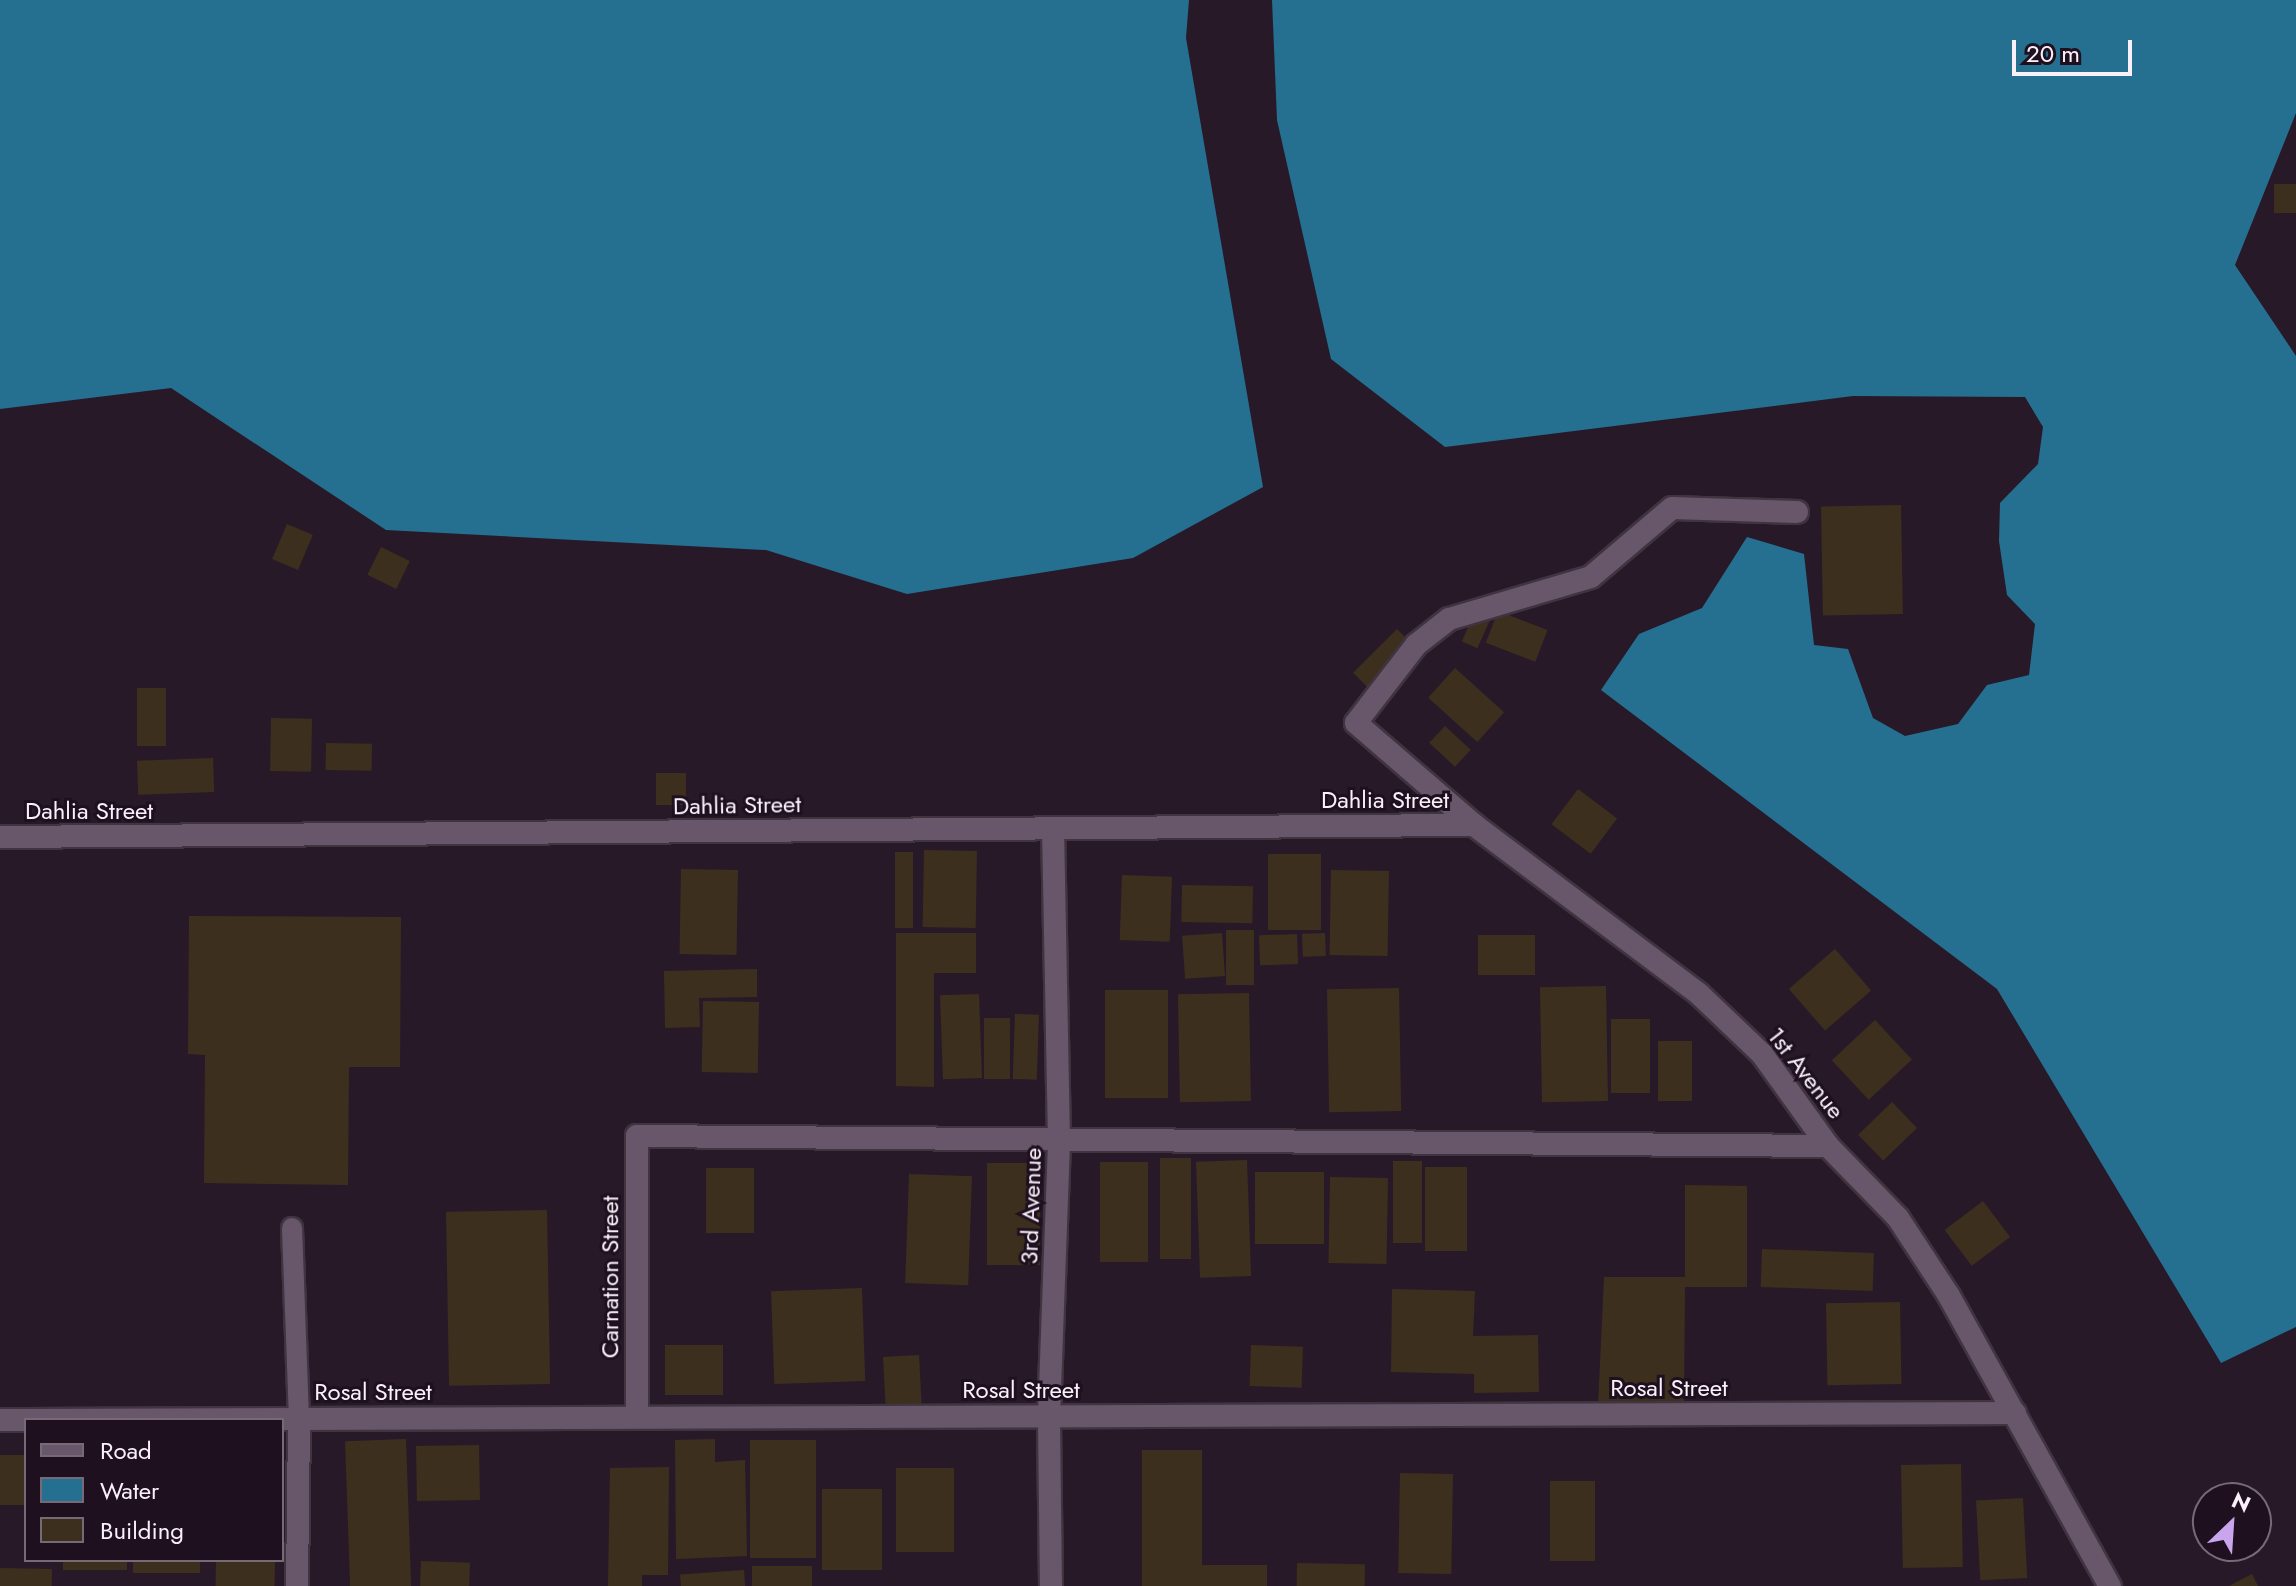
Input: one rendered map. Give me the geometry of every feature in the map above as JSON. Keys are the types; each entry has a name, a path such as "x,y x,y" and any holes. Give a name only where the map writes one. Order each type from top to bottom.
{"street":[{"name":"1st Avenue","path":"1797,512 1672,508 1591,577 1449,619 1416,645 1356,723 1474,825 1699,994 1762,1054 1828,1146 1898,1218 2015,1413 2110,1586"},
{"name":"Dahlia Street","path":"0,837 1474,825"},
{"name":"3rd Avenue","path":"1051,1586 1049,1416 1059,1140 1053,828"},
{"name":"Carnation Street","path":"637,1417 637,1136 1059,1140"},
{"path":"1059,1140 1828,1146"},
{"name":"Rosal Street","path":"284,1419 2015,1413"},
{"path":"297,1586 299,1419"},
{"name":"Rosal Street","path":"0,1420 24,1420"}],"lane":[{"path":"292,1228 299,1419"}],"water":[{"path":"0,0 1189,0 1186,38 1263,487 1133,558 907,594 766,550 386,530 171,388 0,409"},
{"path":"1272,0 2296,0 2296,113 2235,265 2296,356 2296,1327 2221,1363 1997,989 1601,690 1639,634 1702,608 1747,537 1804,554 1814,645 1848,649 1873,718 1905,736 1958,724 1987,685 2029,675 2035,624 2007,595 1999,541 2000,503 2038,464 2043,427 2025,397 1853,396 1445,447 1331,359 1277,120"}],"building":[{"path":"2274,184 2296,184 2296,213 2274,213"},
{"path":"1901,505 1903,614 1823,615 1821,506"},
{"path":"287,524 313,535 298,570 272,559"},
{"path":"381,547 410,561 396,589 367,575"},
{"path":"1498,611 1547,630 1535,662 1486,643"},
{"path":"1474,614 1490,621 1477,648 1462,641"},
{"path":"1397,629 1414,646 1370,690 1353,673"},
{"path":"1455,668 1504,712 1477,742 1428,698"},
{"path":"137,688 166,688 166,746 137,746"},
{"path":"271,718 312,719 311,772 270,771"},
{"path":"1445,726 1471,750 1455,767 1429,743"},
{"path":"326,743 372,744 372,771 326,770"},
{"path":"213,758 214,792 138,795 137,761"},
{"path":"656,773 686,773 686,805 656,805"},
{"path":"1578,789 1617,818 1591,854 1552,824"},
{"path":"924,850 977,851 976,928 923,927"},
{"path":"895,852 913,852 913,928 895,928"},
{"path":"1268,854 1321,854 1321,930 1268,930"},
{"path":"681,869 738,870 737,955 680,954"},
{"path":"1331,870 1389,871 1388,956 1330,955"},
{"path":"1122,875 1172,877 1170,942 1120,940"},
{"path":"1182,885 1253,886 1252,923 1181,922"},
{"path":"189,916 401,917 400,1067 349,1067 348,1185 204,1183 205,1055 188,1054"},
{"path":"1226,930 1254,930 1254,985 1226,985"},
{"path":"896,933 976,933 976,973 934,973 934,1087 896,1086"},
{"path":"1222,933 1225,976 1185,979 1182,936"},
{"path":"1325,933 1326,956 1303,957 1302,934"},
{"path":"1297,934 1298,964 1260,965 1259,935"},
{"path":"1478,935 1535,935 1535,975 1478,975"},
{"path":"1835,949 1871,991 1825,1031 1789,989"},
{"path":"757,969 757,997 699,998 700,1027 665,1028 664,971"},
{"path":"1606,986 1608,1101 1542,1102 1540,987"},
{"path":"1399,988 1401,1111 1329,1112 1327,989"},
{"path":"1105,990 1168,990 1168,1098 1105,1098"},
{"path":"1249,993 1251,1101 1180,1102 1178,994"},
{"path":"979,994 982,1078 943,1079 940,995"},
{"path":"703,1001 759,1002 758,1073 702,1072"},
{"path":"1015,1014 1039,1015 1037,1080 1013,1079"},
{"path":"984,1018 1010,1018 1010,1079 984,1079"},
{"path":"1611,1019 1650,1019 1650,1093 1611,1093"},
{"path":"1875,1020 1912,1059 1869,1100 1832,1060"},
{"path":"1658,1041 1692,1041 1692,1101 1658,1101"},
{"path":"1892,1102 1917,1128 1883,1161 1858,1135"},
{"path":"1160,1158 1191,1158 1191,1259 1160,1259"},
{"path":"1247,1160 1251,1276 1200,1278 1196,1162"},
{"path":"1393,1161 1422,1161 1422,1243 1393,1243"},
{"path":"1100,1162 1148,1162 1148,1262 1100,1262"},
{"path":"987,1163 1040,1163 1040,1265 987,1265"},
{"path":"1425,1167 1467,1167 1467,1251 1425,1251"},
{"path":"706,1168 754,1168 754,1233 706,1233"},
{"path":"1255,1172 1324,1172 1324,1244 1255,1244"},
{"path":"909,1174 972,1176 968,1285 905,1283"},
{"path":"1330,1177 1388,1178 1386,1264 1328,1263"},
{"path":"1685,1185 1747,1186 1747,1287 1685,1287 1684,1403 1598,1406 1604,1277 1685,1277"},
{"path":"1983,1201 2010,1237 1972,1266 1945,1230"},
{"path":"547,1210 550,1384 449,1386 446,1212"},
{"path":"1762,1249 1874,1253 1873,1291 1761,1287"},
{"path":"862,1288 865,1381 774,1384 771,1291"},
{"path":"1392,1289 1475,1291 1473,1336 1538,1335 1539,1392 1474,1393 1474,1374 1391,1372"},
{"path":"1900,1302 1901,1384 1827,1385 1826,1303"},
{"path":"665,1345 723,1345 723,1395 665,1395"},
{"path":"1251,1345 1303,1347 1302,1388 1250,1386"},
{"path":"919,1355 922,1409 886,1411 883,1357"},
{"path":"406,1439 411,1586 350,1586 345,1441"},
{"path":"715,1439 715,1462 745,1460 747,1556 676,1559 675,1440"},
{"path":"750,1440 816,1440 816,1558 750,1558"},
{"path":"479,1445 480,1500 417,1501 416,1446"},
{"path":"1142,1450 1202,1450 1202,1565 1267,1565 1267,1586 1142,1586"},
{"path":"0,1455 24,1455 24,1505 0,1505"},
{"path":"1961,1464 1963,1567 1903,1568 1901,1465"},
{"path":"669,1467 668,1575 642,1575 642,1586 608,1586 610,1468"},
{"path":"896,1468 954,1468 954,1552 896,1552"},
{"path":"1400,1473 1453,1474 1451,1574 1398,1573"},
{"path":"1550,1481 1595,1481 1595,1561 1550,1561"},
{"path":"822,1489 882,1489 882,1570 822,1570"},
{"path":"2023,1498 2027,1578 1980,1580 1976,1500"},
{"path":"421,1561 470,1563 469,1586 420,1586"},
{"path":"63,1562 127,1562 127,1570 63,1570"},
{"path":"133,1562 200,1562 200,1573 133,1573"},
{"path":"216,1562 275,1562 275,1586 216,1586"},
{"path":"1297,1563 1365,1564 1365,1586 1297,1586"},
{"path":"752,1566 812,1566 812,1586 752,1586"},
{"path":"0,1568 52,1569 52,1586 0,1586"},
{"path":"744,1570 745,1586 681,1586 680,1574"},
{"path":"2252,1574 2258,1586 2229,1586"}]}
